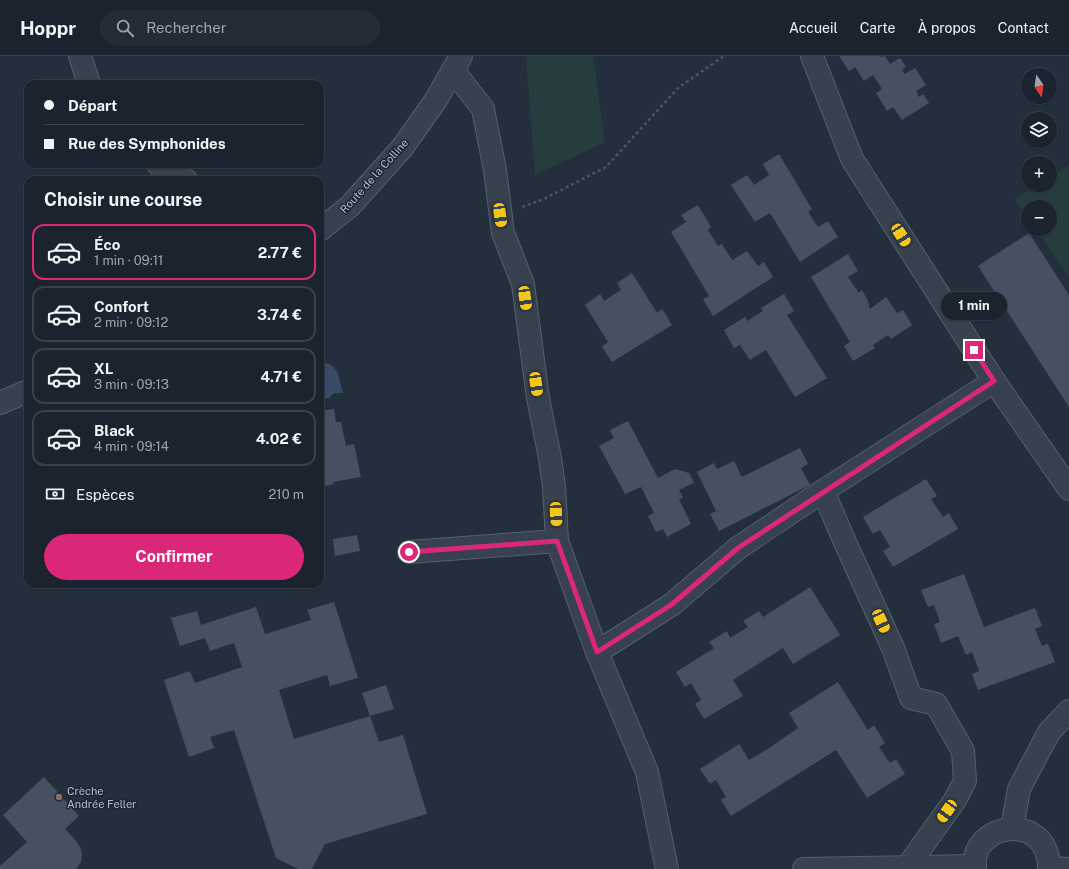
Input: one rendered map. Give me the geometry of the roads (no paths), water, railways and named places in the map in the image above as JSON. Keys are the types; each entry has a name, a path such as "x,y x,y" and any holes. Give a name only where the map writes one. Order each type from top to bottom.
{"street":[{"path":"80,56 88,80"},
{"path":"812,56 852,159 994,381 1069,489"},
{"path":"457,63 483,109 495,170 503,233 523,284 538,398 554,487 557,541 597,652 647,772 667,869"},
{"name":"Route de la Colline","path":"324,227 350,206 402,148 436,100 457,63"},
{"path":"161,168 164,171 176,176"},
{"path":"597,652 671,605 738,548 823,491 994,381"},
{"path":"0,403 24,393"},
{"path":"823,491 893,648 912,698 936,704 963,751 965,781 955,800 908,866"},
{"path":"409,552 557,541"},
{"path":"1012,828 1019,789 1049,732 1069,711"},
{"path":"804,869 908,866 975,867 976,854 990,835 1000,830 1012,828 1024,830 1035,836 1043,844 1056,869"}],"water":[{"path":"324,363 330,364 337,371 343,393 334,393 329,398 324,399"}],"place":[{"name":"Crèche Andrée Feller","path":"59,797"}]}
